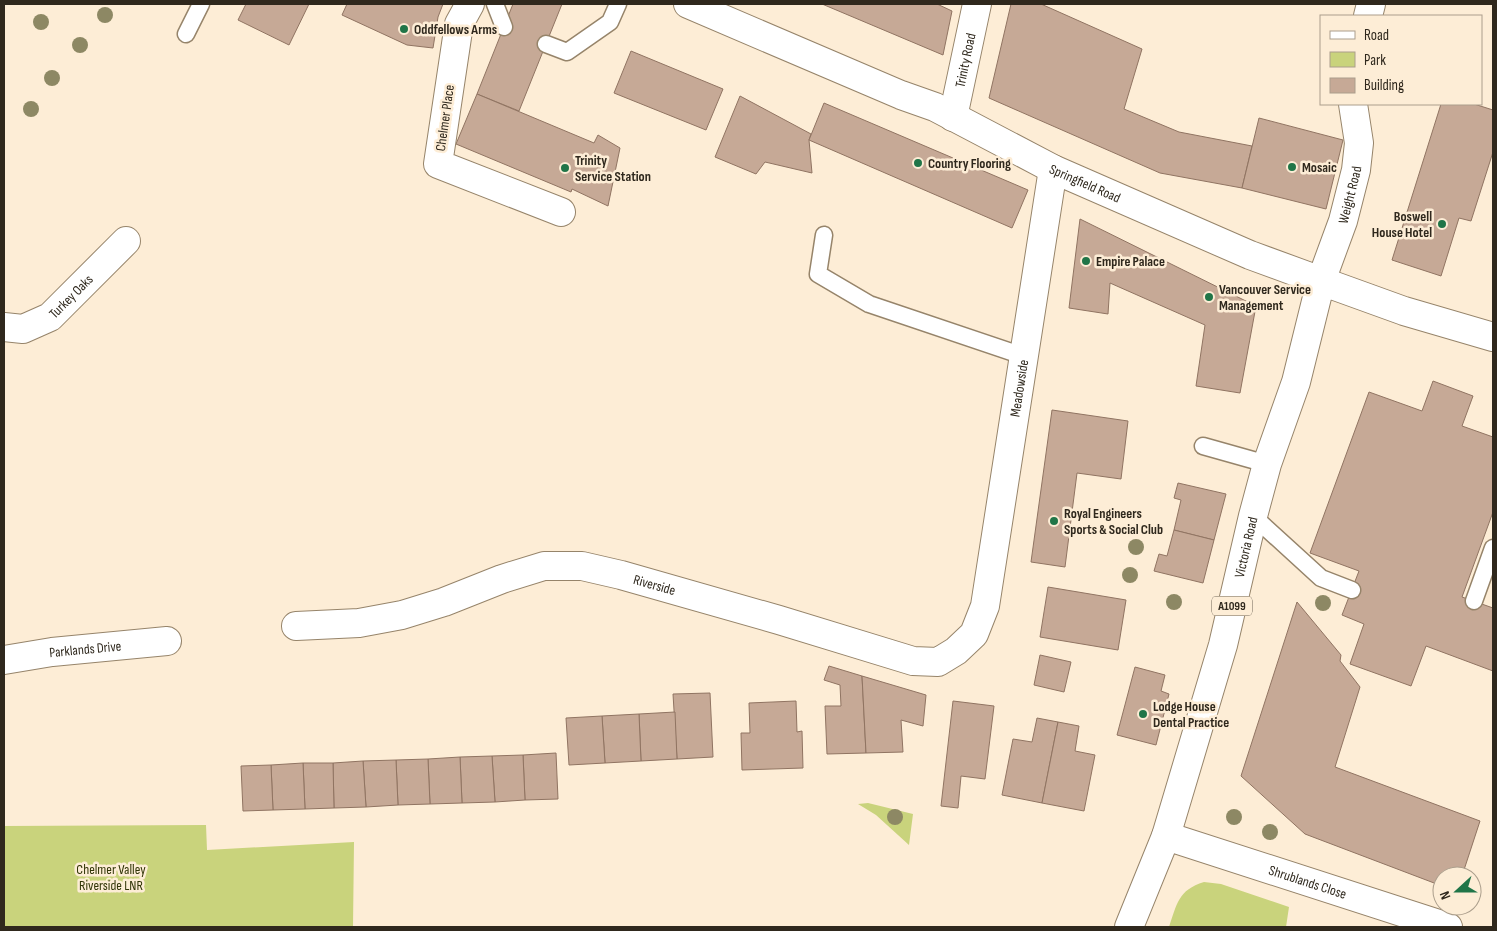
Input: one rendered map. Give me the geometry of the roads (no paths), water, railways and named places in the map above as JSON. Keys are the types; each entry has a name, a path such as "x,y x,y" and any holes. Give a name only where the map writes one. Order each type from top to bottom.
{"street":[{"name":"Chelmer Place","path":"470,4 459,24 438,164 560,212"},
{"name":"Springfield Road","path":"688,4 901,95 935,107 1054,169 1250,255 1404,311 1493,337"},
{"name":"Trinity Road","path":"953,117 977,4"},
{"name":"Weight Road","path":"1322,282 1343,221 1356,170 1358,143 1354,105"},
{"name":"Meadowside","path":"985,606 1054,169"},
{"name":"Turkey Oaks","path":"4,327 23,330 50,317 126,241"},
{"name":"Victoria Road","path":"1129,927 1166,836 1223,645 1267,464 1296,382 1322,282"},
{"name":"Riverside","path":"296,626 359,623 402,615 544,566 582,566 621,575 780,620 913,660 938,662 956,652 974,634 985,606"},
{"name":"Parklands Drive","path":"4,660 52,652 167,641"},
{"name":"Shrublands Close","path":"1166,836 1448,927"}],"lane":[{"path":"186,34 202,4"},
{"path":"495,4 504,27"},
{"path":"546,44 567,52 610,22 618,4"},
{"path":"824,234 818,274 869,304 1023,356"},
{"path":"1203,446 1267,464"},
{"path":"1253,516 1321,578 1352,590"},
{"path":"1474,601 1493,548"}],"place":[{"name":"Oddfellows Arms","path":"404,29"},
{"name":"Country Flooring","path":"918,163"},
{"name":"Mosaic","path":"1292,167"},
{"name":"Trinity Service Station","path":"565,168"},
{"name":"Boswell House Hotel","path":"1442,224"},
{"name":"Empire Palace","path":"1086,261"},
{"name":"Vancouver Service Management","path":"1209,297"},
{"name":"Royal Engineers Sports & Social Club","path":"1054,521"},
{"name":"Lodge House Dental Practice","path":"1143,714"}],"park label":[{"name":"Chelmer Valley Riverside LNR","path":"111,878"}]}
